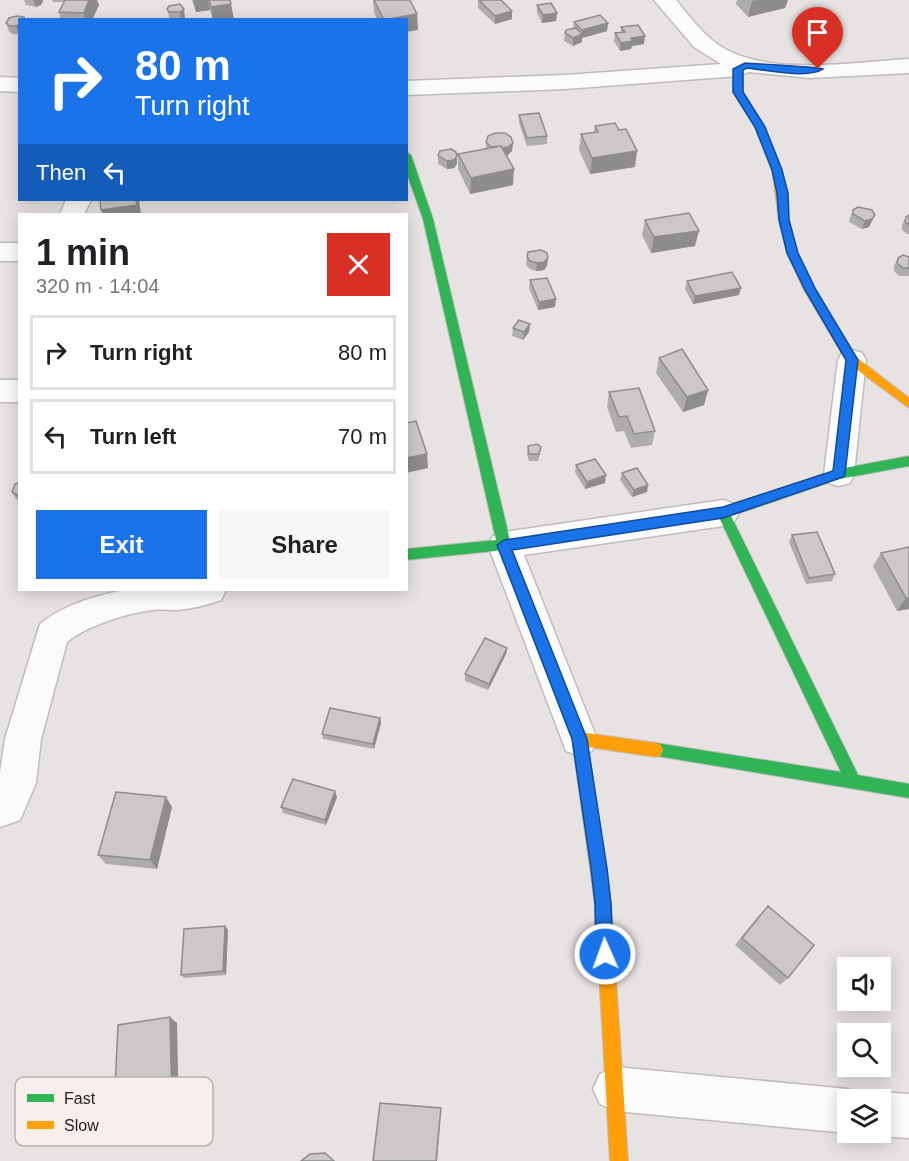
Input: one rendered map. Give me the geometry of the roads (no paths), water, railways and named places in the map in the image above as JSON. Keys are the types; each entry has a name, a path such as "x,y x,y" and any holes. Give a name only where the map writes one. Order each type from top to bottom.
{"street":[{"path":"665,0 702,41 716,53 742,67"},
{"path":"408,88 565,82 742,67 796,70 909,66"},
{"path":"742,67 738,92 760,127 777,170 784,220 792,253 810,290 852,360 909,404"},
{"path":"0,84 18,85"},
{"path":"408,161 428,219 504,545 579,739 603,904 619,1161"},
{"path":"0,252 18,252"},
{"path":"839,474 852,360"},
{"path":"0,391 18,391"},
{"path":"408,555 504,545 723,513 839,474 909,461"},
{"path":"723,513 853,781"},
{"path":"0,808 7,807 17,783 23,738 52,634 67,622 85,614 152,597 178,596 205,591"},
{"path":"579,739 909,791"},
{"path":"615,1089 837,1110"},
{"path":"891,1115 909,1116"}]}
